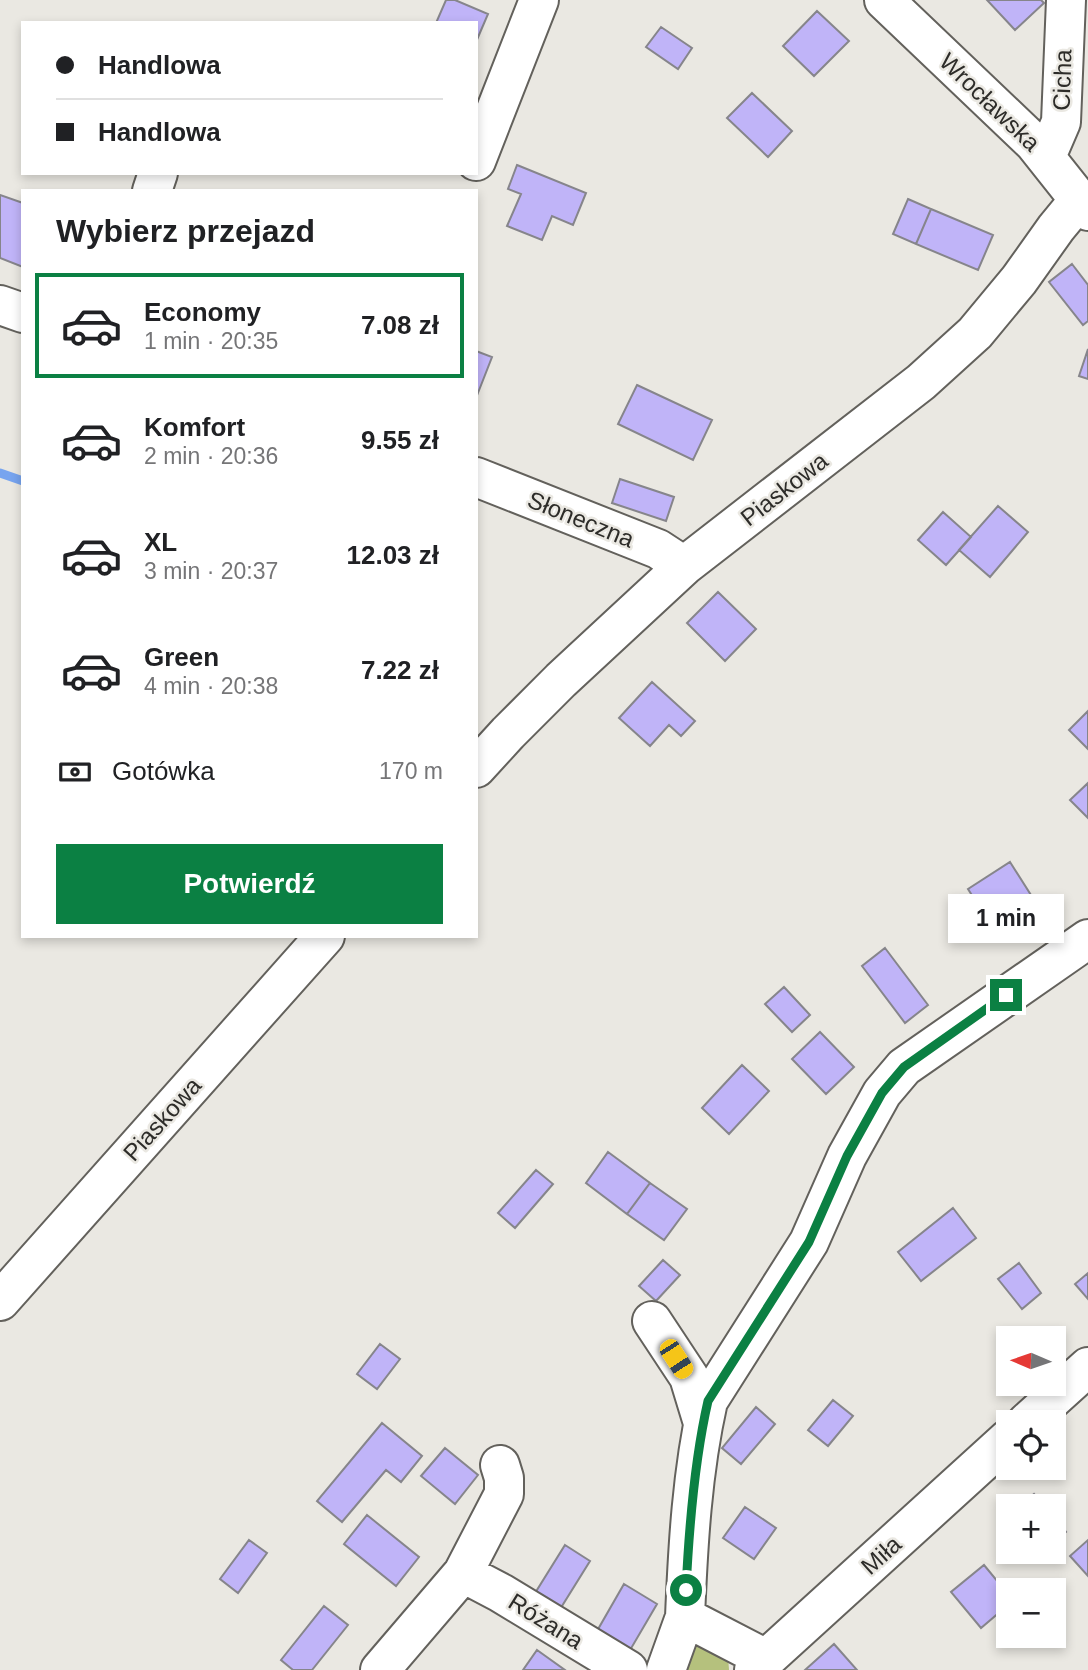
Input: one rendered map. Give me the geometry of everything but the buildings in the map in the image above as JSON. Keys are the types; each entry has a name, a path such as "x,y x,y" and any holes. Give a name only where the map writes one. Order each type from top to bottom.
{"street":[{"path":"478,156 539,0"},
{"name":"Wrocławska","path":"884,0 1034,143 1084,205"},
{"name":"Cicha","path":"1046,158 1061,122 1066,0"},
{"name":"Piaskowa","path":"478,766 561,680 684,566 921,383 975,333 1019,280 1056,228 1084,205"},
{"path":"0,305 21,312"},
{"name":"Słoneczna","path":"478,478 659,549 684,566"},
{"name":"Piaskowa","path":"0,1301 323,938"},
{"path":"666,1670 685,1617 688,1535 708,1401 809,1242 847,1156 882,1093 904,1067 1088,939"},
{"path":"652,1321 689,1377 703,1423"},
{"path":"1040,1410 1088,1367"},
{"name":"Miła","path":"760,1665 996,1450"},
{"path":"380,1670 463,1573 505,1494 500,1465"},
{"name":"Różana","path":"463,1573 502,1593 628,1670"},
{"path":"685,1617 760,1665"}],"green space":[{"path":"703,1641 728,1656 729,1670 680,1670 693,1644"}],"waterway":[{"path":"0,473 21,480"}],"route":[{"path":"686,1590 688,1535 708,1401 809,1242 847,1156 882,1093 904,1067 1006,995"}]}
